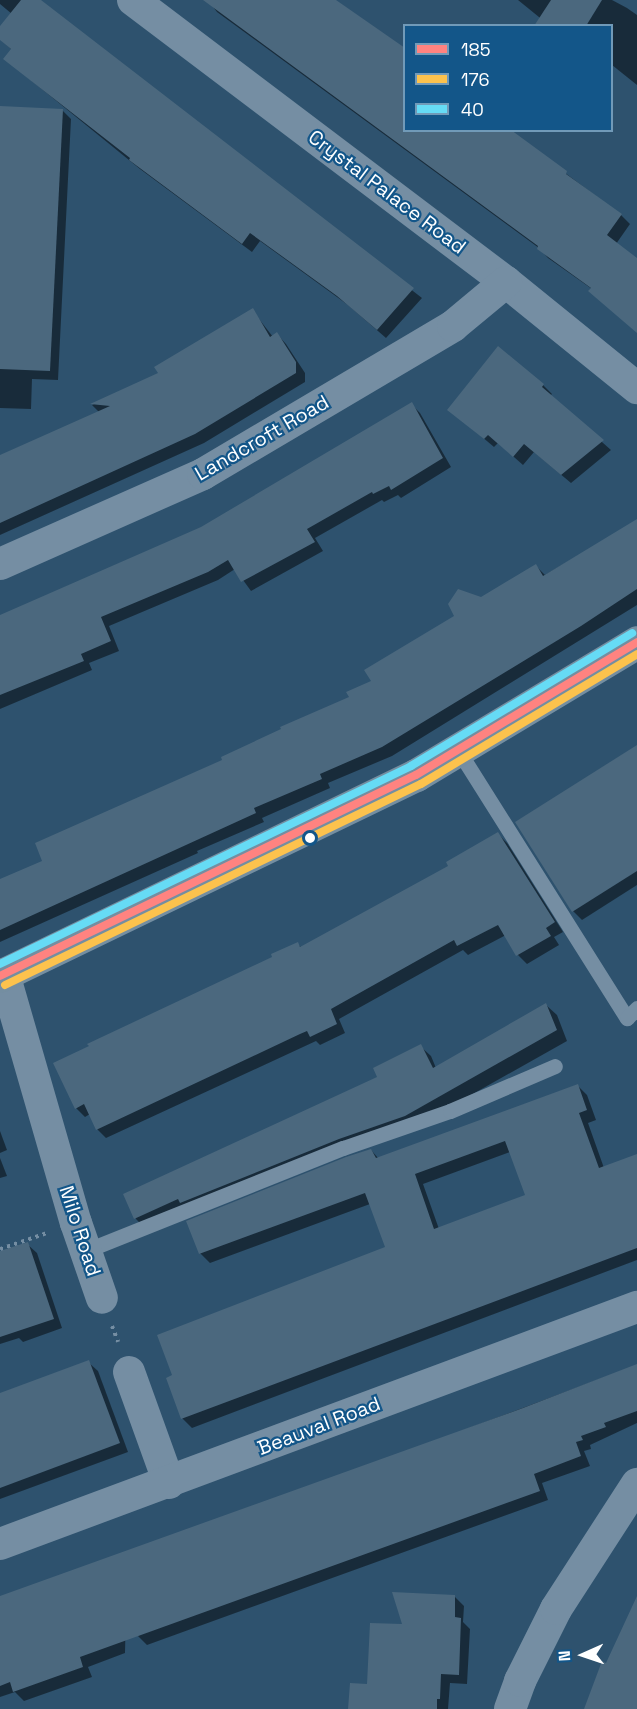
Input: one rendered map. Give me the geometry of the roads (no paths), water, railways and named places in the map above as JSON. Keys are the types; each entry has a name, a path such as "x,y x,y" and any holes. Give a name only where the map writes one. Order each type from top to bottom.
{"main road":[{"path":"2,975 416,775 637,642"}],"street":[{"name":"Crystal Palace Road","path":"133,0 506,282 637,388"},
{"name":"Landcroft Road","path":"0,564 203,474 453,326 506,282"},
{"name":"Milo Road","path":"2,975 81,1237 102,1298"},
{"name":"Beauval Road","path":"0,1544 170,1483 637,1307"},
{"path":"129,1372 170,1483"},
{"path":"510,1709 520,1680 556,1609 637,1484"}],"lane":[{"path":"458,750 627,1018 637,1008"},
{"path":"81,1237 450,1111 555,1066"}]}
